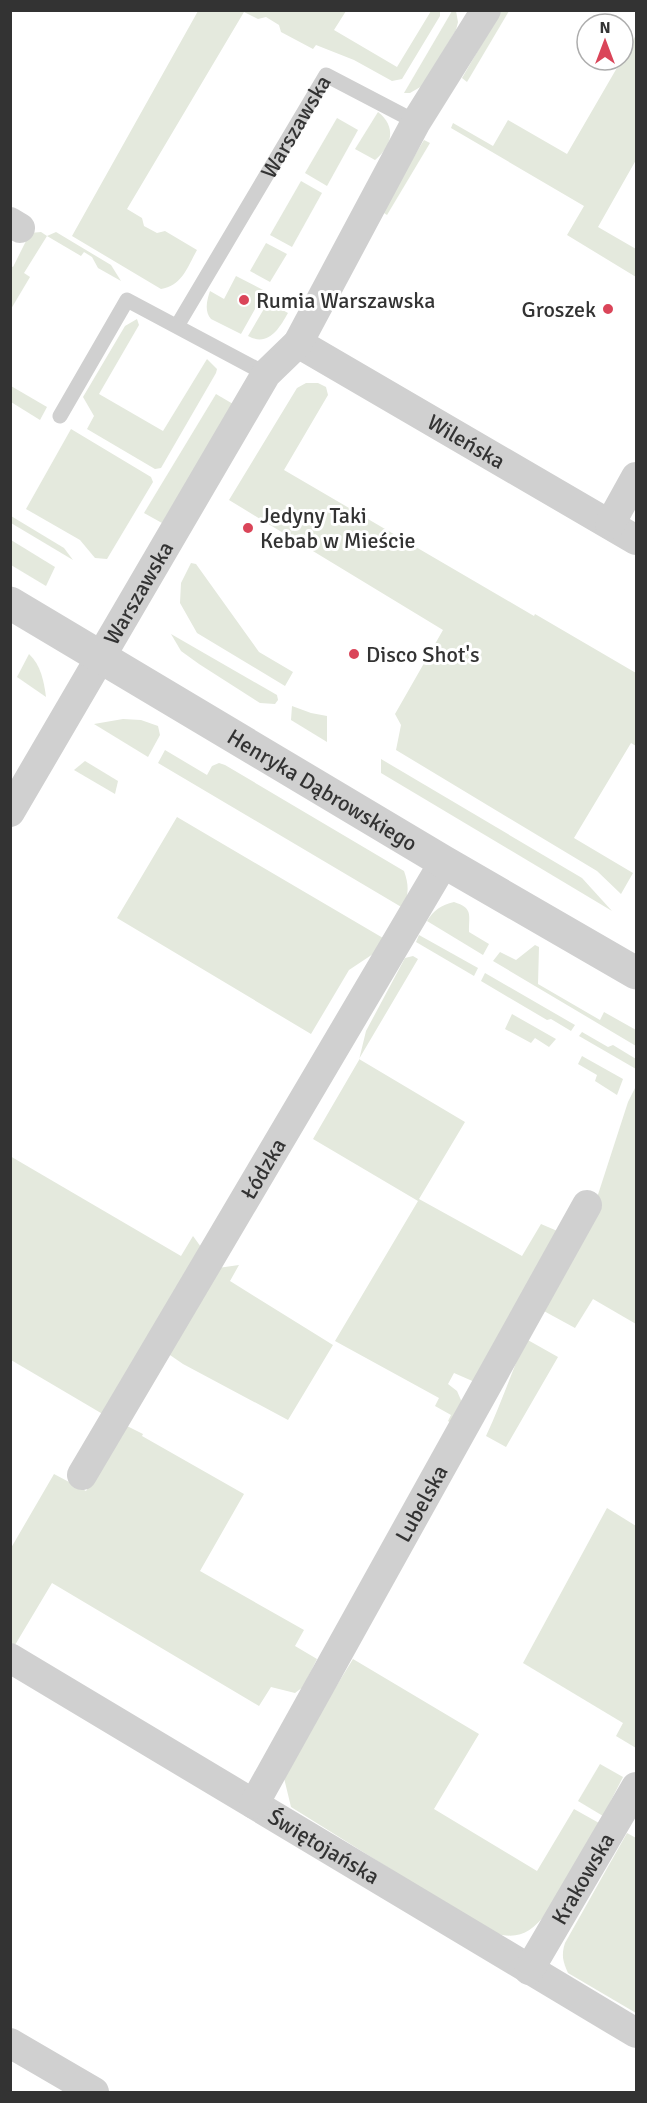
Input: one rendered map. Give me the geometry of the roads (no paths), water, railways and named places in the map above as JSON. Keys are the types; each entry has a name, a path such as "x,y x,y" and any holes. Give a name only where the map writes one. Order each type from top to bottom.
{"street":[{"name":"Warszawska","path":"10,812 266,374 298,343 416,122 486,10"},
{"name":"Wileńska","path":"298,343 636,540"},
{"path":"610,524 636,477"},
{"name":"Henryka Dąbrowskiego","path":"10,603 444,862 636,973"},
{"name":"Łódzka","path":"82,1475 444,862"},
{"name":"Lubelska","path":"254,1804 587,1205"},
{"name":"Świętojańska","path":"10,1658 636,2033"},
{"name":"Krakowska","path":"529,1970 636,1787"},
{"path":"10,2043 94,2092"}],"lane":[{"name":"Warszawska","path":"177,326 326,75 416,122"},
{"path":"60,416 127,300 266,374"}],"place":[{"name":"Rumia Warszawska","path":"244,300"},
{"name":"Groszek","path":"608,309"},
{"name":"Jedyny Taki Kebab w Mieście","path":"248,528"},
{"name":"Disco Shot's","path":"354,654"}]}
